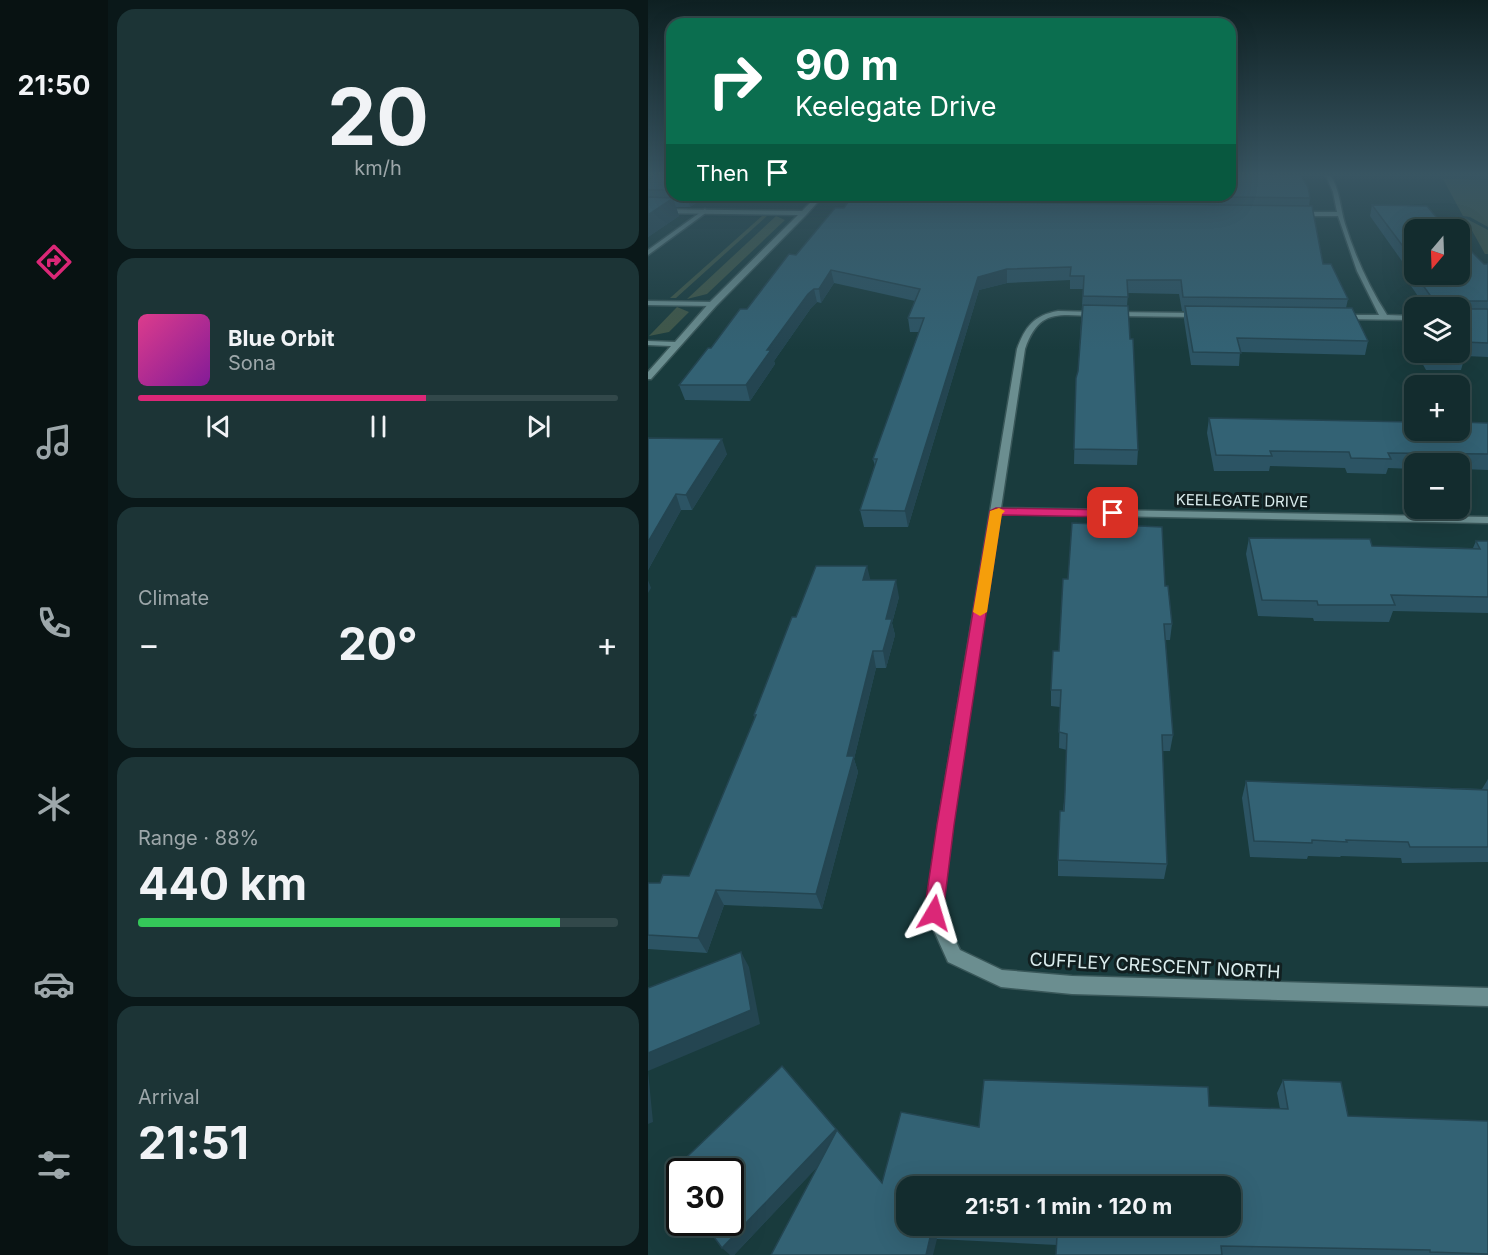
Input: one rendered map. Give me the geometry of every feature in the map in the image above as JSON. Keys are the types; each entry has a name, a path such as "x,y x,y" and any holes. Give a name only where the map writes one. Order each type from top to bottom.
{"street":[{"path":"648,253 676,233"},
{"path":"648,377 712,304 785,233"},
{"path":"1346,233 1359,269 1384,317"},
{"path":"648,303 712,304"},
{"name":"CUFFLEY CRESCENT NORTH","path":"1210,315 1057,314 1038,318 1029,326 1021,349 945,825 934,913 954,956 1001,978 1072,985 1488,997"},
{"path":"1337,317 1404,318"},
{"path":"648,343 676,344"},
{"name":"KEELEGATE DRIVE","path":"996,511 1488,520"}],"green space":[{"path":"743,233 749,233 676,298 670,298"},
{"path":"758,233 772,233 707,294 687,299"},
{"path":"1473,233 1488,233 1488,254 1485,254"},
{"path":"677,307 689,312 669,332 649,336"}],"building":[{"path":"815,233 1317,233 1323,264 1331,264 1348,299 1183,297 1181,280 1127,280 1128,297 1083,296 1084,276 1070,276 1071,267 1007,269 978,277 905,511 860,510 877,459 873,459 924,318 908,318 920,289 831,270 819,289 814,289 808,294 767,350 771,350 746,385 679,385 740,309 747,309 789,254 796,255"},
{"path":"1393,233 1404,233 1404,248"},
{"path":"1470,250 1484,264 1488,264 1488,301 1470,301 1470,297 1431,297 1423,285 1470,285"},
{"path":"1083,305 1128,306 1130,339 1133,339 1138,450 1074,449 1076,378"},
{"path":"1185,306 1352,308 1368,341 1237,338 1241,353 1193,352"},
{"path":"1470,309 1488,309 1488,343 1470,342"},
{"path":"1209,418 1404,422 1404,441 1470,441 1470,422 1488,423 1488,454 1388,453 1391,459 1351,458 1349,452 1270,451 1272,456 1216,455"},
{"path":"648,438 722,439 686,495 676,494 648,542"},
{"path":"1072,523 1162,527 1165,586 1168,586 1172,624 1164,624 1173,735 1162,735 1167,864 1058,860 1060,811 1064,811 1067,734 1059,732 1061,690 1051,690 1053,651 1059,651 1063,579 1068,579"},
{"path":"1249,538 1370,539 1372,546 1480,549 1476,541 1488,541 1488,597 1391,595 1395,605 1318,605 1317,601 1262,600"},
{"path":"816,566 867,566 863,580 896,580 886,619 892,619 883,651 873,651 847,756 854,756 816,894 716,890 698,938 648,935 648,883 660,883 663,875 689,876 756,715 754,715 792,617 796,617"},
{"path":"1246,781 1488,790 1488,847 1410,847 1408,842 1346,840 1347,842 1312,840 1312,843 1254,841"},
{"path":"741,952 751,1010 648,1053 648,988"},
{"path":"782,1066 836,1129 744,1225 744,1158 686,1158"},
{"path":"984,1080 1208,1087 1209,1106 1288,1109 1283,1080 1341,1082 1348,1116 1488,1121 1488,1254 1430,1252 1430,1250 1221,1246 1222,1255 1056,1255 1057,1236 1241,1236 1241,1176 896,1176 896,1236 930,1236 926,1255 771,1255 837,1130 882,1183 901,1112 979,1127"},
{"path":"713,1236 733,1236 722,1248"}],"slow traffic":[{"path":"980,612 996,511 999,511"}],"route":[{"path":"934,913 945,825 996,511 1113,513"}]}
